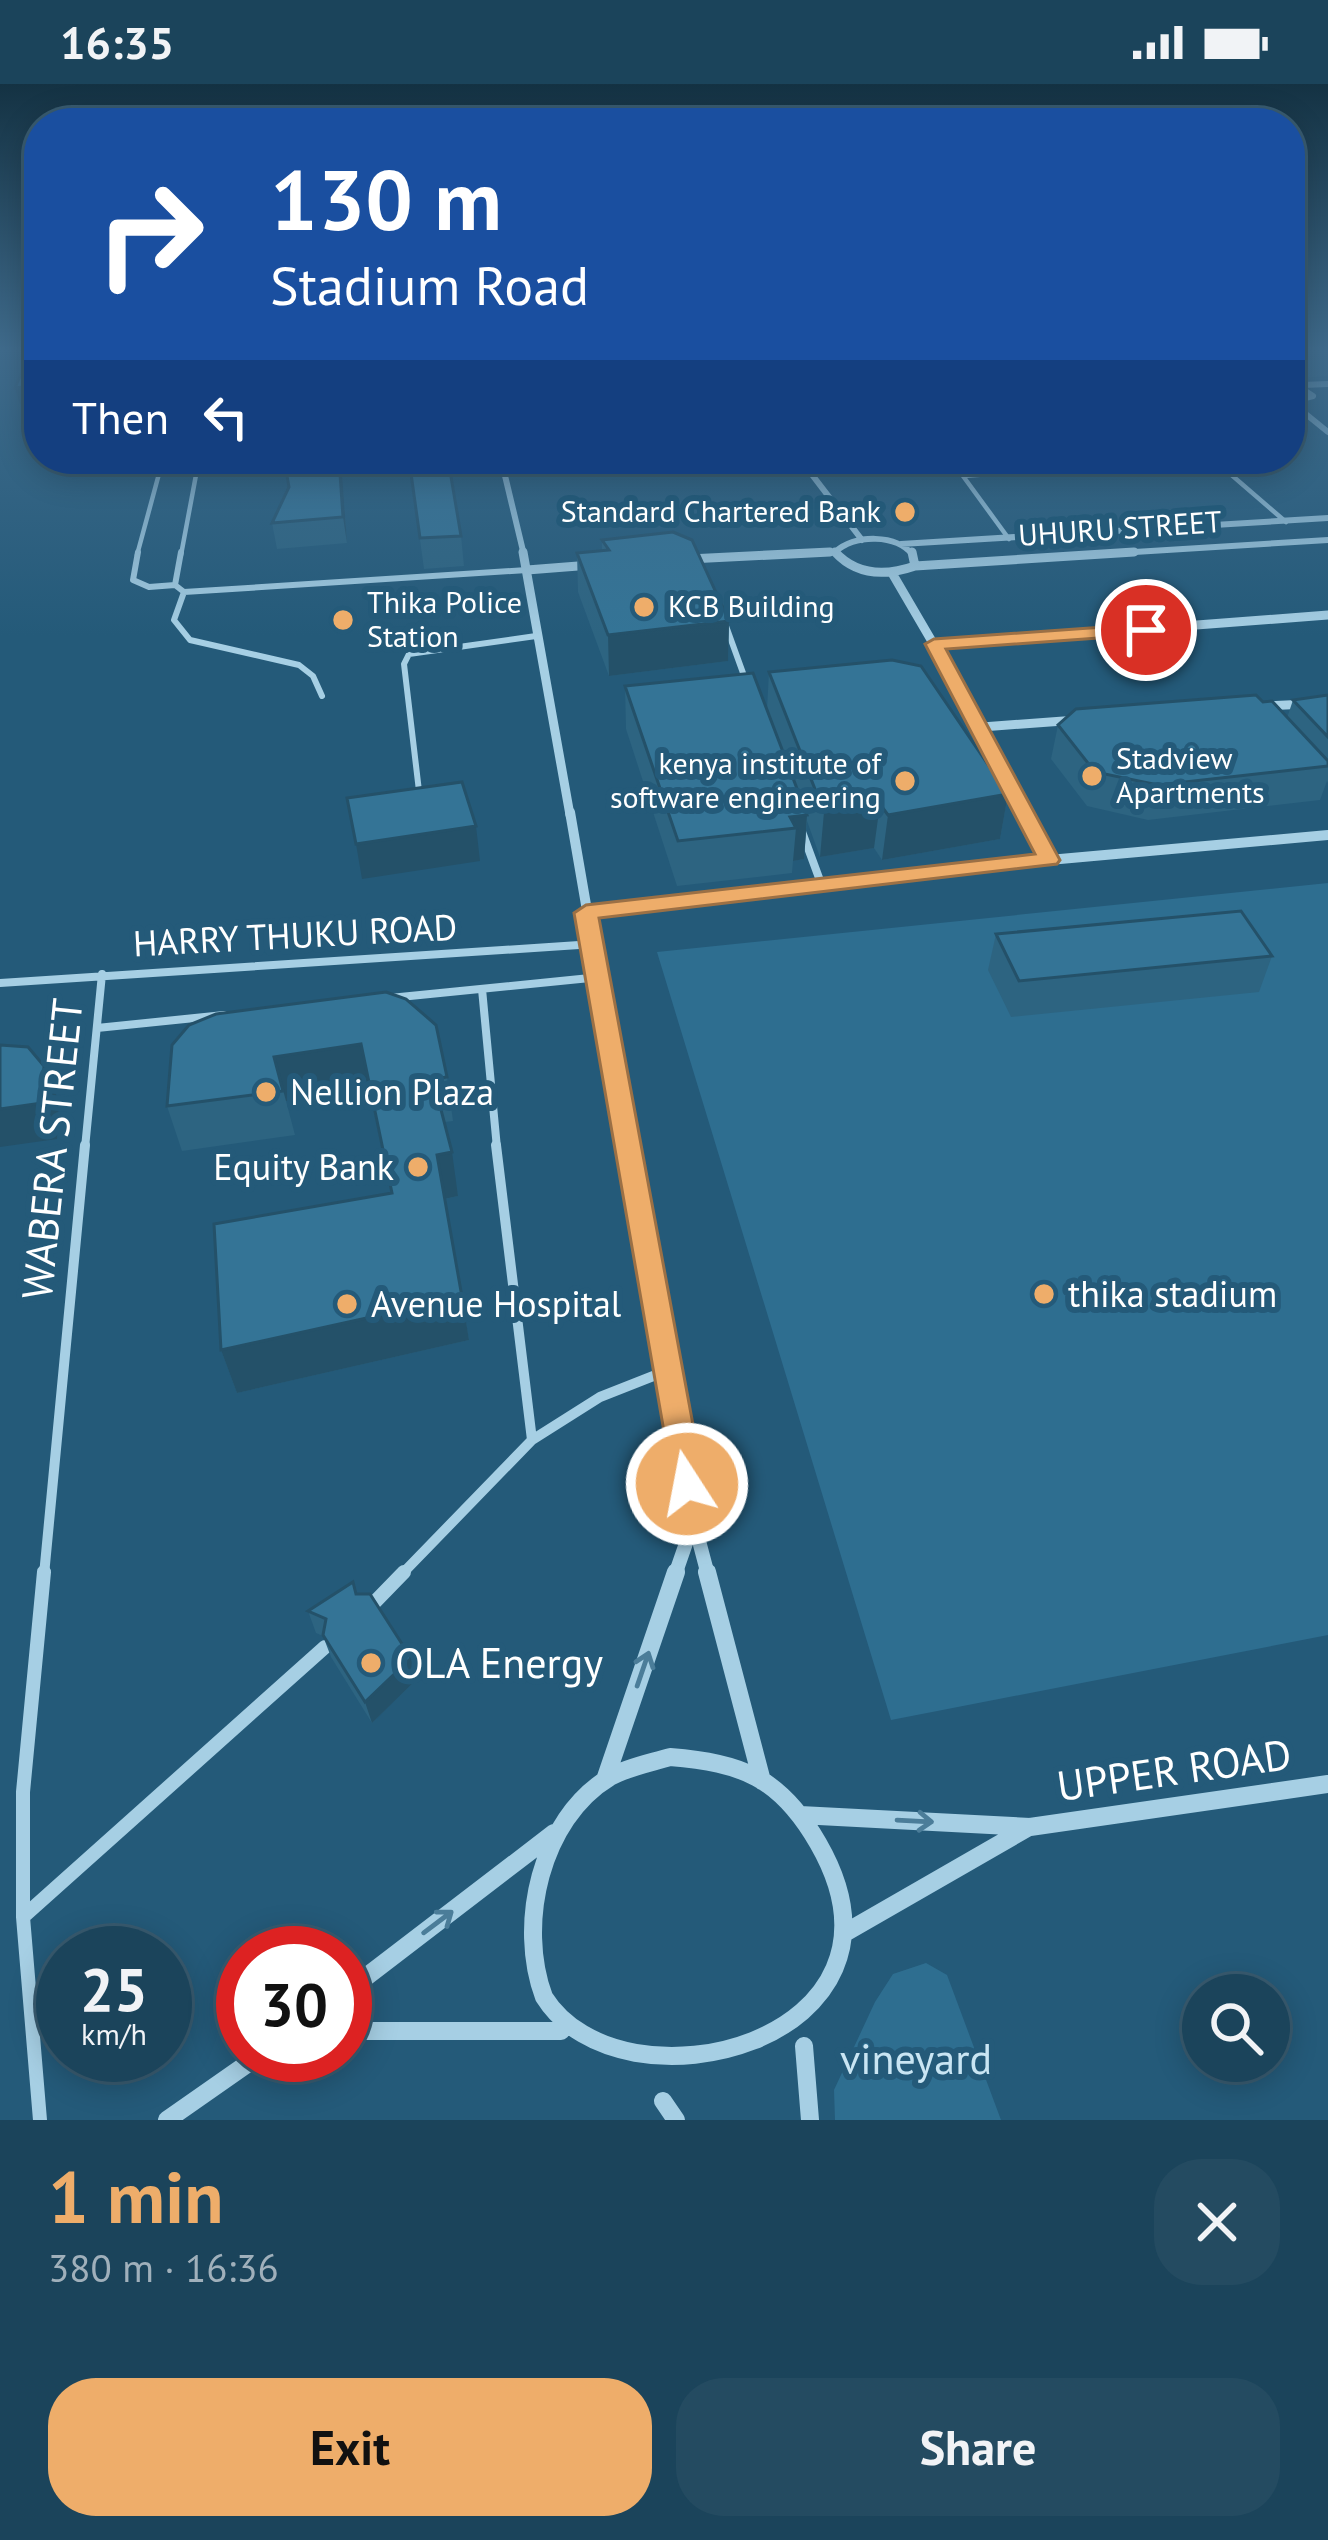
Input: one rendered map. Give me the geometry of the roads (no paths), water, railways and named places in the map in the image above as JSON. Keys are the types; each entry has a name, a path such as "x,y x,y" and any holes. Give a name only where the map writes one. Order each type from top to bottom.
{"street":[{"path":"504,474 600,977 694,1522 762,1781"},
{"path":"811,474 862,540 839,545 835,552"},
{"name":"UHURU STREET","path":"862,540 902,544 1010,539 1328,518"},
{"name":"UHURU STREET","path":"892,573 915,566 1328,540"},
{"path":"902,544 916,556 915,566"},
{"path":"679,560 835,552 857,568 892,573 982,727 1049,860"},
{"path":"526,570 614,564"},
{"path":"934,644 1328,615"},
{"path":"1264,725 1248,707 1328,703"},
{"path":"982,727 1100,718"},
{"path":"586,913 1049,860 1328,835"},
{"path":"372,1972 556,1832 605,1780 694,1522"},
{"path":"605,1780 670,1757 728,1762 782,1792 822,1844 842,1908 843,1934 830,2004 804,2046 781,2068"},
{"name":"UPPER ROAD","path":"1030,1827 1328,1784"},
{"path":"800,1815 1030,1827"},
{"path":"843,1934 1030,1827"},
{"path":"556,1832 531,1906 535,1970 561,2031 591,2062"},
{"path":"372,2031 561,2031"},
{"path":"804,2046 810,2120"},
{"path":"166,2120 221,2082"}],"lane":[{"path":"158,474 143,520 133,580 149,587 175,584 184,592 526,570"},
{"path":"175,584 196,474"},
{"path":"990,474 963,476 1010,539"},
{"path":"1230,474 1286,522"},
{"path":"700,558 708,580"},
{"path":"184,592 174,620 190,640 299,664 313,676 322,696"},
{"path":"724,623 749,689"},
{"path":"419,791 404,664 409,654 536,637"},
{"path":"798,820 822,886"},
{"name":"HARRY THUKU ROAD","path":"0,983 594,944"},
{"name":"WABERA STREET","path":"40,2120 23,1917 23,1792 102,974"},
{"path":"368,1000 600,977"},
{"path":"482,989 507,1261 532,1440"},
{"path":"97,1028 232,1014"},
{"path":"370,1607 532,1440 600,1397 666,1371"},
{"path":"23,1917 325,1647"}],"place":[{"name":"Standard Chartered Bank","path":"905,512"},
{"name":"KCB Building","path":"644,607"},
{"name":"Thika Police Station","path":"343,620"},
{"name":"Stadview Apartments","path":"1092,776"},
{"name":"kenya institute of software engineering","path":"905,781"},
{"name":"Nellion Plaza","path":"266,1092"},
{"name":"Equity Bank","path":"418,1167"},
{"name":"thika stadium","path":"1044,1294"},
{"name":"Avenue Hospital","path":"347,1304"},
{"name":"OLA Energy","path":"371,1663"}],"park label":[{"name":"vineyard","path":"916,2059"}]}
